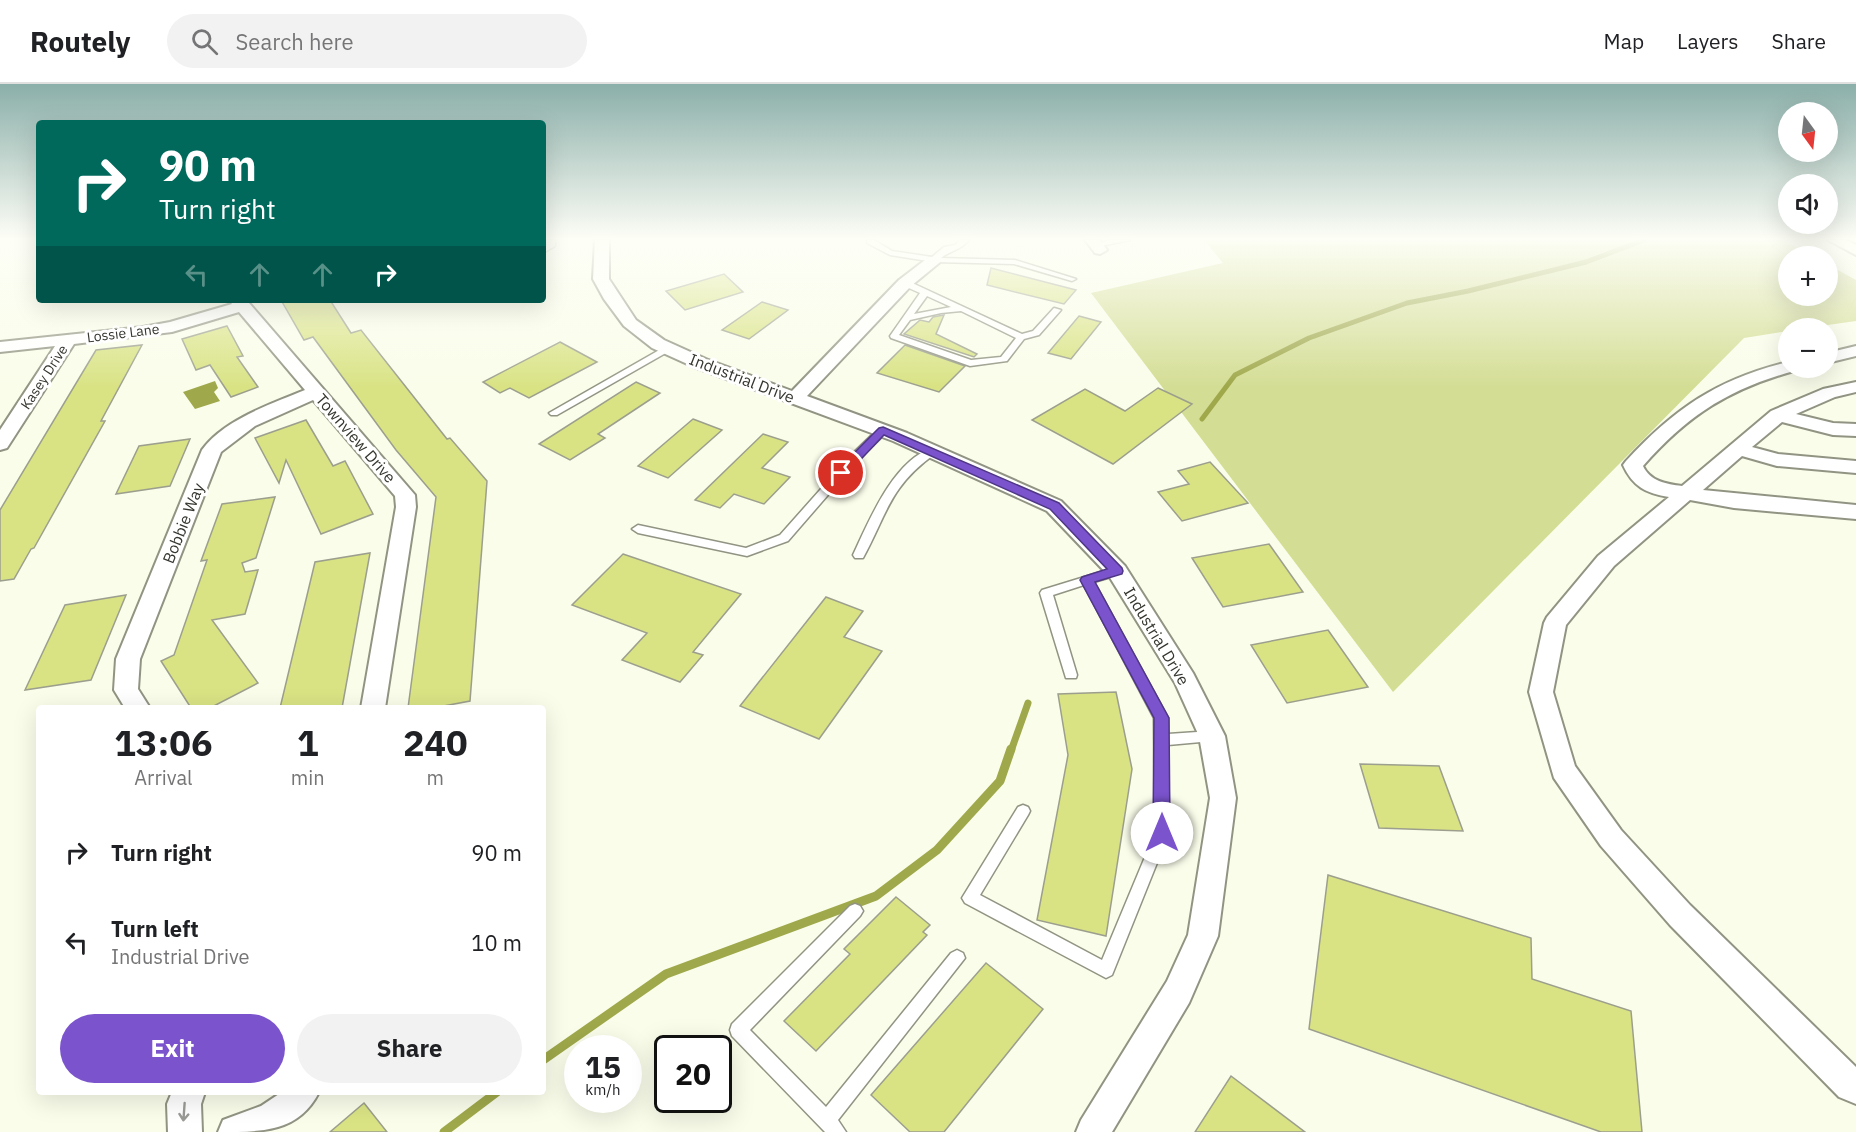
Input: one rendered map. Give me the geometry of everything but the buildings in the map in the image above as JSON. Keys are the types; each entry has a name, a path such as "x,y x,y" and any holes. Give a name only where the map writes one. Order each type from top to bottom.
{"street":[{"name":"Industrial Drive","path":"606,289 630,323 658,344 883,430 1054,506 1117,571 1185,680 1212,736 1224,798 1203,936 1178,992 1093,1132"},
{"path":"795,398 899,289"},
{"name":"Lossie Lane","path":"0,347 172,327 240,303"},
{"name":"Townview Drive","path":"240,303 405,495 406,507 373,705"},
{"name":"Kasey Drive","path":"0,444 68,340"},
{"path":"1838,355 1856,351"},
{"path":"1778,370 1734,384 1713,396 1648,447 1633,465 1640,478 1659,489 1685,494 1804,509 1856,512"},
{"path":"1856,387 1829,393 1778,415 1606,561 1555,623 1540,692 1563,770 1611,838 1680,915 1856,1088"},
{"name":"Bobbie Way","path":"136,705 126,690 128,659 212,450 227,435 258,415 316,392"},
{"path":"1778,415 1833,429 1856,430"},
{"path":"1737,449 1777,460 1856,467"},
{"path":"185,1132 184,1104 188,1095"},
{"path":"235,1132 269,1120 297,1103 301,1095"}],"lane":[{"path":"918,289 1021,337"},
{"path":"925,292 894,336 970,363 1004,359 1021,337 1036,333 1057,310"},
{"path":"907,318 941,310 963,308"},
{"path":"554,413 668,348"},
{"path":"638,529 747,552 784,538 856,456 883,430"},
{"path":"860,555 883,501 911,465 932,451"},
{"path":"1071,675 1046,592 1117,571"},
{"path":"1023,811 970,898 1106,970 1162,833 1161,718 1087,580"},
{"path":"1161,740 1212,736"},
{"path":"855,911 738,1030 831,1126 957,958"}],"shaded area":[{"path":"1109,289 1778,289 1778,306 1838,306 1838,289 1856,289 1856,321 1838,324 1838,318 1778,318 1778,333 1744,338 1393,692 1091,293"},
{"path":"215,381 218,388 214,392 220,401 195,409 183,392"}],"waterway":[{"path":"1202,419 1235,375 1309,338 1407,303 1477,289"},
{"path":"1011,751 1028,703"},
{"path":"546,1058 666,974 876,896 937,850 1000,781 1011,749"},
{"path":"444,1132 493,1095"}],"route":[{"path":"841,473 883,430 1054,506 1117,571 1087,580 1161,718 1162,833"}]}
